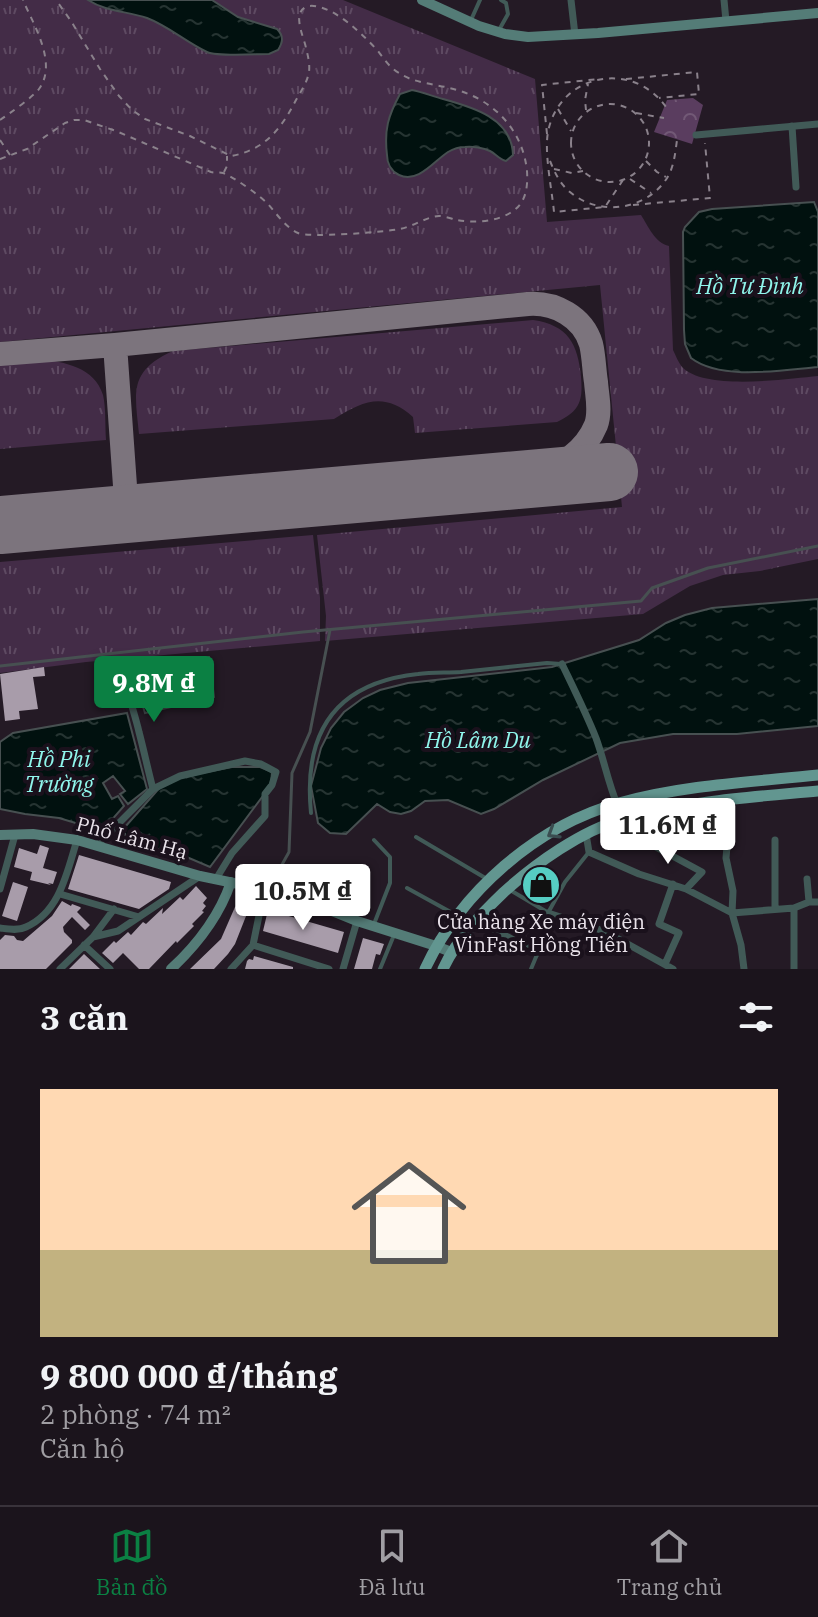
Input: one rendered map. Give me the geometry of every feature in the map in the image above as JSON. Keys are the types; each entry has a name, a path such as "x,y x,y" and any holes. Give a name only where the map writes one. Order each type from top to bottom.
{"main road":[{"path":"425,969 436,946 489,880 516,856 568,823 617,804 673,792 818,775"},
{"path":"443,969 451,952 477,920 522,875 586,834 622,819 658,811 818,791"}],"street":[{"path":"571,0 575,35"},
{"path":"724,0 726,21"},
{"path":"429,2 497,32 528,37 818,13"},
{"path":"700,134 818,124"},
{"path":"792,126 796,187"},
{"path":"126,662 125,679 131,709 153,789"},
{"path":"562,664 597,742 617,804"},
{"path":"96,846 153,789 180,776 245,761 261,764 276,772 265,794 265,816 232,853 216,879"},
{"path":"731,800 726,858 733,891 732,913 744,969"},
{"path":"658,811 654,846 702,872 686,889"},
{"path":"586,834 589,852 639,874 686,889 732,913 794,908 814,902 807,879"},
{"name":"Phố Lâm Hạ","path":"0,835 47,835 77,840 200,876 320,906 451,952"},
{"path":"0,889 15,835"},
{"path":"0,928 24,929 45,913 60,894 77,840"},
{"path":"775,840 775,909"},
{"path":"93,937 118,931 200,876"},
{"path":"171,969 215,918 231,882"},
{"path":"665,964 679,933 659,924 673,884"},
{"path":"231,969 253,945 264,891"},
{"path":"60,894 139,917"},
{"path":"794,908 794,969"},
{"path":"60,969 93,937 114,909"},
{"path":"548,913 604,931 673,969"},
{"path":"477,920 537,953"},
{"path":"343,969 357,921"},
{"path":"84,945 110,969"},
{"path":"253,945 329,969"}],"lane":[{"path":"470,22 480,0"},
{"path":"497,32 508,14 506,3 501,0"},
{"path":"311,813 308,785 311,760 319,736 340,704 367,686 416,674 562,664"},
{"path":"416,837 489,880"},
{"path":"373,926 390,883 390,857 374,840"},
{"path":"531,969 546,933 548,913 565,882 589,852"},
{"path":"407,888 458,916"},
{"path":"508,889 548,913"},
{"path":"380,969 395,933"}],"path":[{"path":"0,120 34,95 46,73 41,43 23,0"},
{"path":"0,159 35,145 65,123 84,120 191,165 224,173 259,195 296,232 312,235 400,229 437,216 472,221 501,218 515,210 525,197 526,163 519,140 514,129 494,110 470,94 397,72 349,23 326,9 310,6 300,15 309,72 289,115 278,131 262,144 236,156 227,156 190,136 145,119 132,110 100,69 56,0"},
{"path":"658,98 699,94 697,72 542,85 554,212 710,198 700,134"},
{"path":"547,135 553,114 566,96 583,84 604,78"},
{"path":"625,79 645,87 666,107"},
{"path":"587,111 588,83"},
{"path":"611,103 624,106 644,122 649,147 638,171 615,182 590,177 583,171 573,158 571,145 572,132 587,111 611,103"},
{"path":"557,108 572,132"},
{"path":"635,113 664,118"},
{"path":"0,140 11,156"},
{"path":"631,205 652,194 667,177 674,161 677,140"},
{"path":"224,173 227,156"},
{"path":"548,156 556,176 570,193 588,204 605,207"},
{"path":"645,160 667,177"},
{"path":"553,169 572,173 583,171"},
{"path":"628,178 652,194"},
{"path":"605,207 623,180"}],"green space":[{"path":"0,0 343,0 535,79 547,222 641,215 656,238 669,246 673,350 682,367 708,379 727,381 818,376 818,559 723,575 690,586 643,614 325,641 326,616 317,535 622,507 600,285 0,342"},
{"path":"693,98 703,105 692,144 654,132 667,100"},
{"path":"533,320 555,326 563,332 577,355 581,377 580,399 571,414 557,422 415,433 413,417 403,409 393,404 374,402 355,407 334,419 139,434 136,395 141,375 158,359 173,351"},
{"path":"40,360 68,364 93,378 103,395 106,440 0,449 0,364"},
{"path":"313,535 320,598 320,641 0,673 0,562"}],"water":[{"path":"88,0 212,0 238,17 277,29 282,42 278,50 269,54 212,54 147,18 109,9"},
{"path":"412,90 478,110 488,116 506,132 513,155 506,161 485,149 461,147 448,152 419,174 406,177 396,173 387,158 388,123 400,94"},
{"name":"Hồ Tư Đình","path":"814,202 818,212 818,367 735,372 718,370 691,358 685,344 684,330 685,227 699,212 712,209"},
{"name":"Hồ Lâm Du","path":"818,599 818,726 737,734 673,734 620,743 481,814 448,800 425,801 401,814 377,804 346,834 330,833 318,823 311,786 321,748 344,712 380,690 408,683 552,667 639,640 666,623 712,608"},
{"path":"209,657 214,697 145,713 131,666"},
{"name":"Hồ Phi Trường","path":"127,713 147,789 128,804 120,794 125,791 113,776 103,783 112,799 118,796 124,806 110,822 92,828 59,818 0,809 0,742 13,733"},
{"name":"Hồ Phi Trường","path":"232,767 260,767 272,772 271,785 210,867 131,841 125,835 125,827 162,785 176,778"}],"building":[{"path":"44,667 45,676 33,677 38,709 19,711 20,719 5,721 0,674"},
{"path":"40,845 49,848 43,868 57,872 53,884 48,883 51,885 30,880 32,872 14,867 19,848 37,854"},
{"path":"79,855 171,882 169,889 139,909 68,889"},
{"path":"13,882 28,887 17,921 2,916"},
{"path":"196,886 207,898 203,903 206,906 204,912 192,924 194,926 149,969 139,969 123,953 113,963 102,953 114,941 116,943 128,932 131,935 143,922 146,924 163,908 162,914 180,897 183,900"},
{"path":"62,901 80,907 77,912 90,925 85,930 72,917 63,927 72,943 46,969 0,969 0,940 5,935 23,941 52,916"},
{"path":"240,903 250,906 228,954 214,969 190,969 221,939 235,907"},
{"path":"268,910 344,932 338,953 263,931"},
{"path":"363,938 384,944 380,955 376,954 372,969 354,969"},
{"path":"84,954 100,969 69,969"},
{"path":"254,956 293,969 245,969 247,961 253,960"}],"waterway":[{"path":"0,666 303,632 641,601 652,588 708,568 818,546"},
{"path":"269,888 289,852 292,773 310,732 330,630"}],"taxiway":[{"path":"0,354 528,304 548,306 567,313 587,334 593,353 598,414 586,443 563,463 537,478"},
{"path":"115,345 127,514"}],"runway":[{"path":"0,525 609,472"}],"place":[{"name":"Cửa hàng Xe máy điện VinFast Hồng Tiến","path":"541,885"}]}
